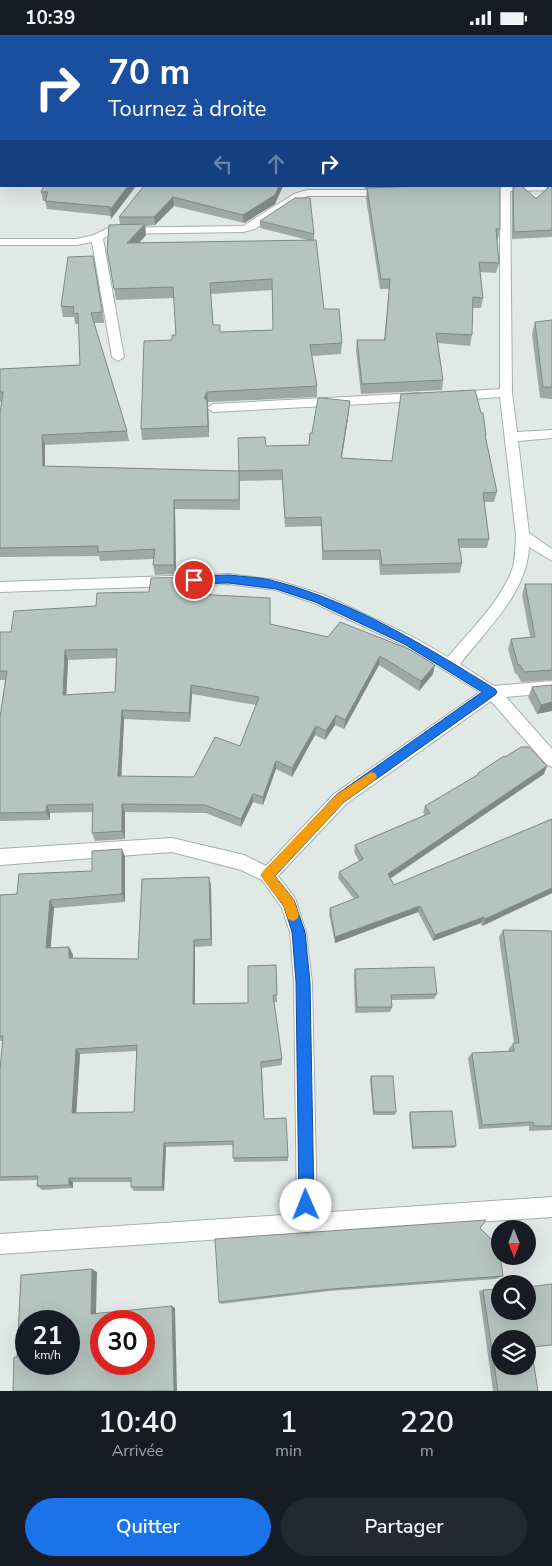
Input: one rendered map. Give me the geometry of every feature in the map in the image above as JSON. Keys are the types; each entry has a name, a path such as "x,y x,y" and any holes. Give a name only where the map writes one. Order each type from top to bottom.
{"street":[{"path":"466,190 505,187 552,187"},
{"path":"450,665 512,586 520,568 523,535 506,393 505,187"},
{"path":"0,242 77,242 97,239 111,227 243,229 251,227 298,196 307,193 368,190 398,192"},
{"path":"97,239 118,357"},
{"path":"447,396 506,393"},
{"path":"214,407 428,397"},
{"path":"510,437 552,434"},
{"path":"523,535 552,556"},
{"path":"0,587 229,579 276,585 319,599 408,641 450,665 492,692 552,760"},
{"path":"268,875 340,799 492,692 552,687"},
{"path":"0,857 172,845 244,863 268,875 289,904 298,932 303,982 306,1223"},
{"path":"0,1244 552,1207"}],"building":[{"path":"44,187 127,187 110,210 110,207 45,201 48,192 41,192"},
{"path":"143,187 279,187 275,195 243,215 173,197 154,217 119,217"},
{"path":"500,187 500,229 496,229 499,263 479,262 483,298 473,297 472,335 436,333 443,380 362,384 357,340 385,340 390,279 381,279 367,188"},
{"path":"513,187 523,187 536,199 549,187 552,187 552,230 514,232"},
{"path":"295,198 310,198 314,234 260,221"},
{"path":"145,224 127,243 316,240 324,309 339,309 342,343 310,345 317,386 207,392 204,398 207,400 208,426 141,429 144,341 172,340 172,335 176,335 173,287 114,289 107,250 109,225","holes":["272,279 273,330 220,332 220,325 213,325 210,283"]},
{"path":"93,256 102,312 91,313 127,431 42,435 43,466 239,471 239,500 174,500 174,565 153,565 155,549 98,552 98,546 0,548 0,414 3,392 0,392 0,369 80,365 78,313 73,314 74,307 61,306 68,257"},
{"path":"552,320 552,387 543,387 535,322"},
{"path":"475,390 481,413 483,413 485,435 497,492 483,493 489,539 458,539 462,563 382,565 380,550 323,551 321,517 285,518 282,470 239,471 238,438 265,437 266,446 309,445 318,398 350,401 341,458 392,461 401,394"},
{"path":"197,577 195,594 270,598 270,624 328,637 340,622 411,650 435,665 421,681 380,656 345,720 336,715 326,731 316,726 292,768 276,761 263,797 253,794 241,819 205,805 122,804 122,831 92,833 93,804 47,805 46,812 0,813 0,717 7,671 0,671 0,632 11,632 14,611 96,606 97,593 149,592 151,578","holes":["117,649 115,692 63,695 65,650","191,685 259,697 240,746 215,737 194,777 118,776 122,710 189,713"]},
{"path":"525,584 552,584 552,670 524,672 520,665 518,665 511,639 535,637"},
{"path":"552,685 552,702 541,705 532,687"},
{"path":"521,747 529,747 547,766 388,874 394,885 552,819 552,888 485,919 484,917 435,935 420,906 335,937 330,908 359,897 339,872 363,859 355,845 430,813 425,806"},
{"path":"122,849 122,894 50,900 46,948 69,947 69,958 138,959 142,879 209,877 211,939 194,940 193,1004 248,1003 248,966 276,965 277,995 273,995 282,1059 261,1062 264,1119 286,1118 288,1157 233,1158 233,1141 164,1143 162,1187 131,1187 131,1178 69,1178 69,1185 37,1186 38,1176 0,1177 0,1070 3,1036 0,1036 0,895 17,894 19,874 92,871 92,851","holes":["137,1045 134,1112 72,1113 76,1049"]},
{"path":"503,930 552,931 552,1126 534,1126 533,1122 482,1125 472,1053 514,1051 513,1043 519,1043"},
{"path":"434,967 437,994 391,995 392,1007 357,1007 355,969"},
{"path":"371,1076 393,1076 396,1112 374,1112"},
{"path":"452,1111 456,1146 413,1147 410,1112"},
{"path":"486,1220 480,1228 491,1239 491,1265 501,1265 503,1275 331,1289 219,1302 215,1239"},
{"path":"92,1269 90,1375 155,1375 155,1310 132,1310 172,1306 174,1391 13,1391 14,1357 15,1375 80,1375 80,1310 19,1310 21,1275"},
{"path":"552,1284 552,1345 536,1347 536,1330 491,1330 491,1344 483,1290 491,1290 491,1320 536,1320 536,1286"},
{"path":"496,1375 535,1375 538,1391 498,1391"}],"slow traffic":[{"path":"293,915 289,904 268,875 340,799 371,777"}],"route":[{"path":"194,580 229,579 276,585 319,599 408,641 492,692 340,799 268,875 289,904 298,932 303,982 306,1205"}]}
